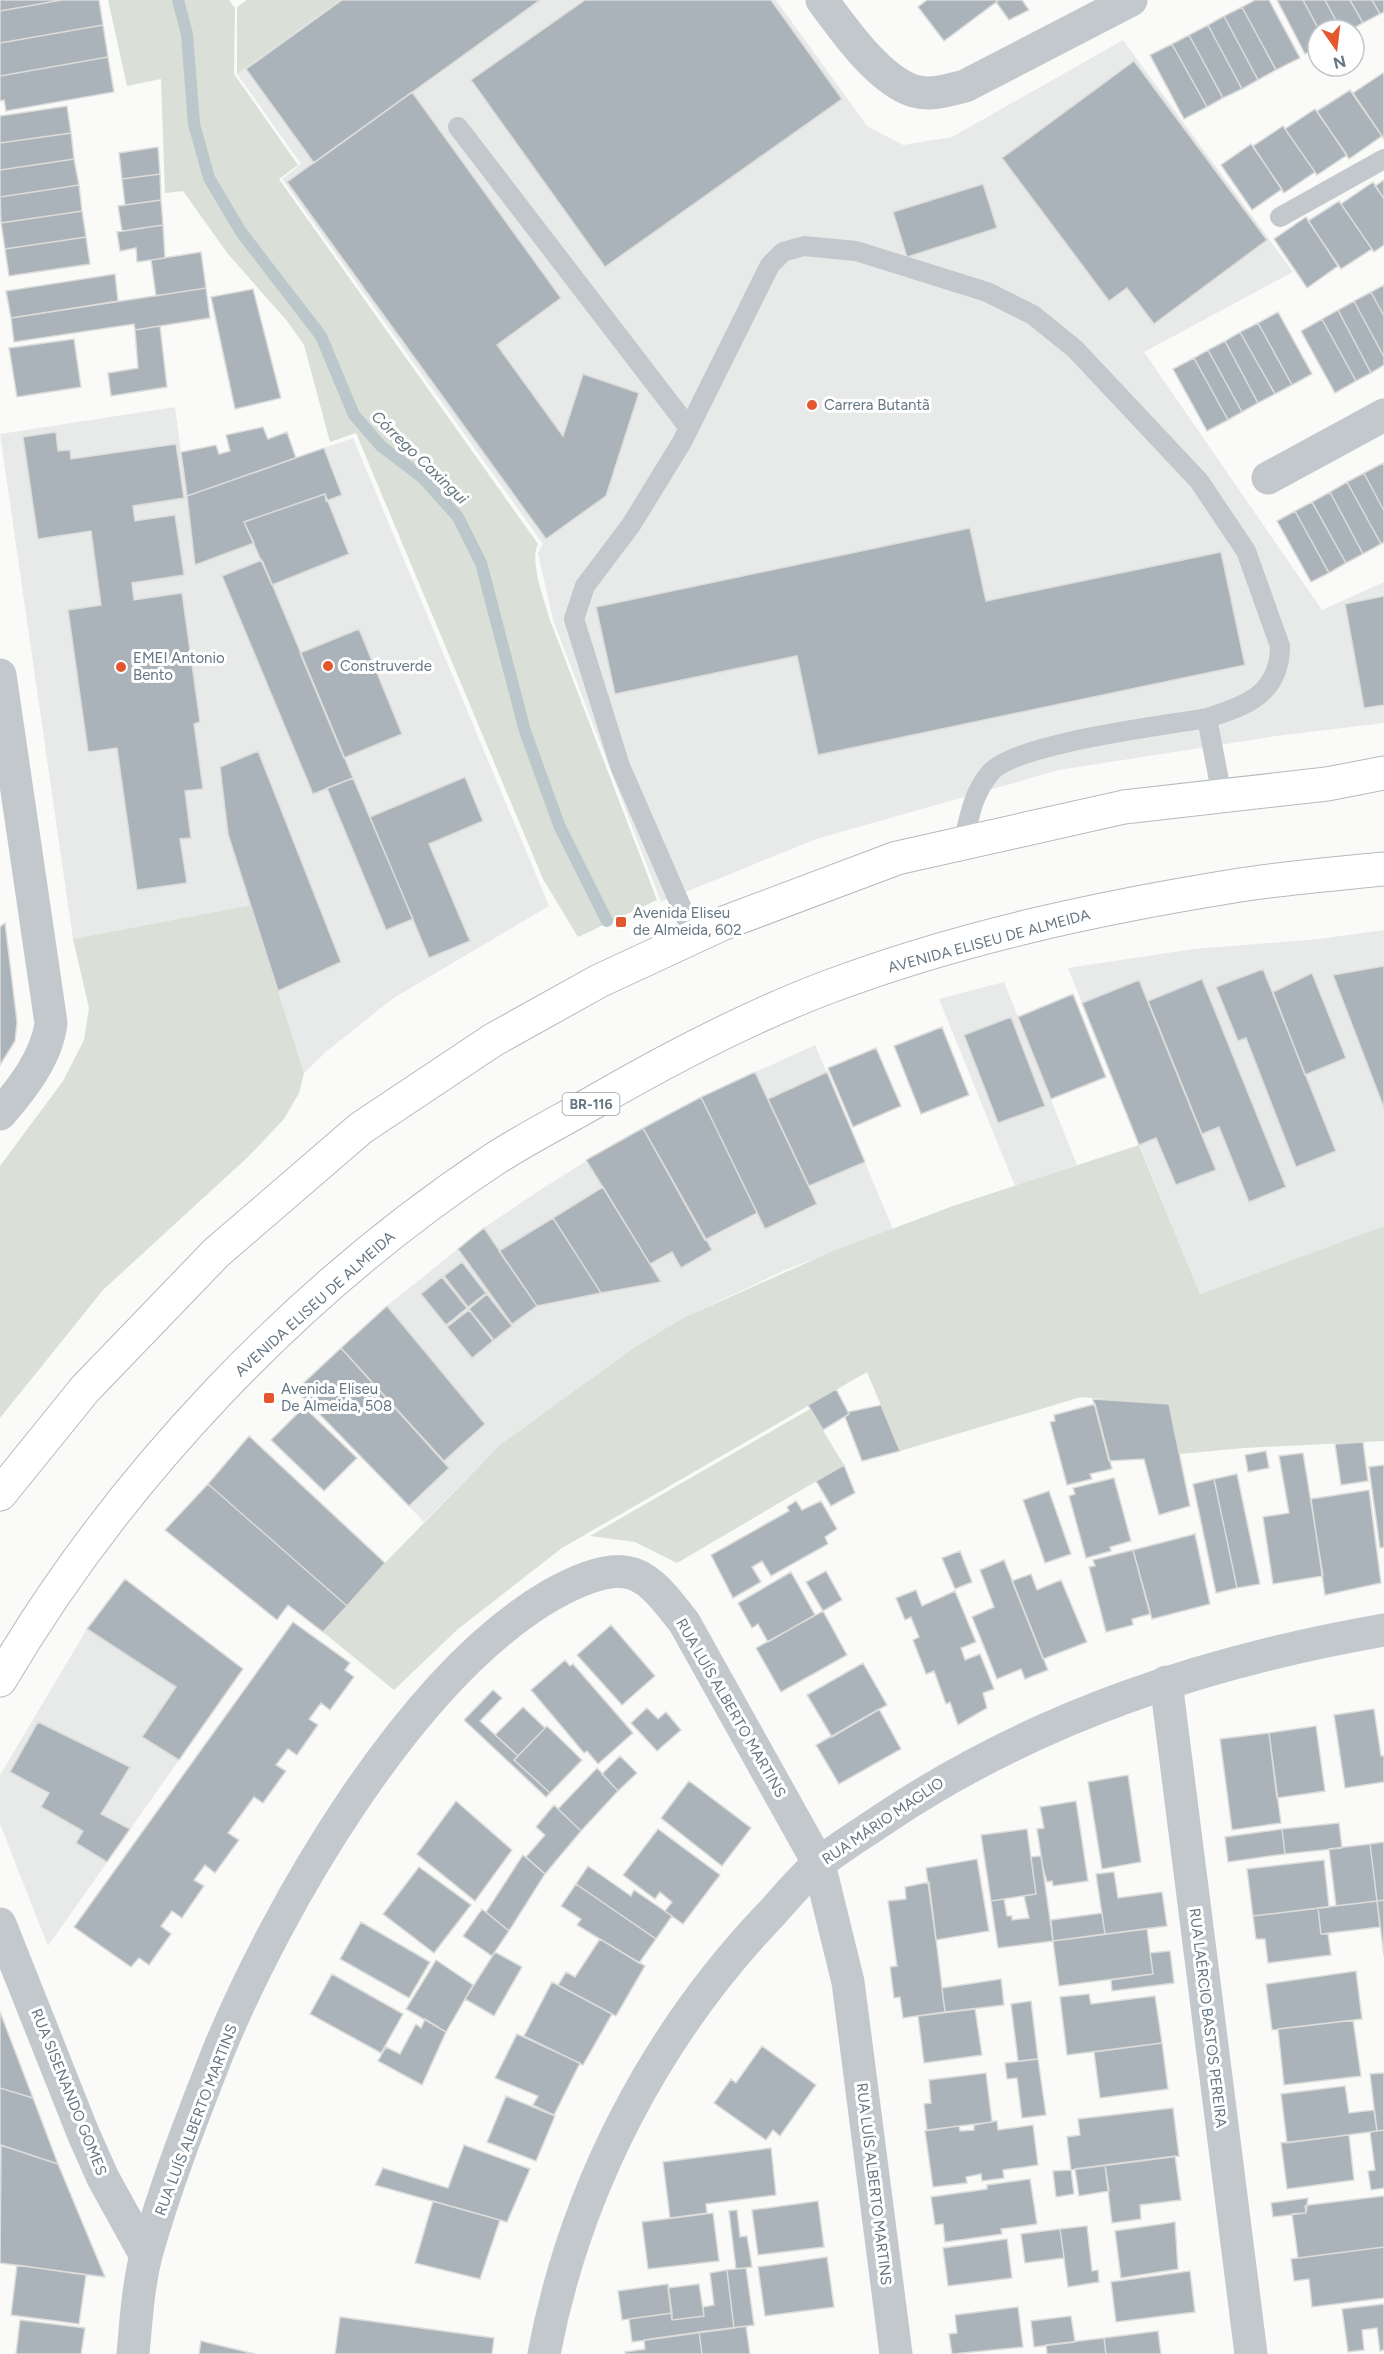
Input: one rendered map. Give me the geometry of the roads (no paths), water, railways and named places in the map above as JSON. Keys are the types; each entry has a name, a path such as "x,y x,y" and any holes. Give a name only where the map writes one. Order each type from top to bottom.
{"main road":[{"path":"0,1494 85,1389 216,1253 361,1128 493,1040 599,981 694,936 897,858 1124,807 1327,784 1384,773"},
{"name":"AVENIDA ELISEU DE ALMEIDA","path":"0,1680 29,1631 128,1496 239,1370 372,1249 494,1160 641,1075 728,1029 829,987 932,953 1061,918 1225,887 1384,869"}],"street":[{"path":"822,0 887,77 915,92 940,93 965,86 1131,0"},
{"path":"1268,478 1384,415"},
{"path":"0,675 51,1023 49,1038 37,1064 0,1114"},
{"name":"RUA LUÍS ALBERTO MARTINS","path":"133,2354 136,2311 146,2256 179,2156 219,2050 266,1950 311,1870 359,1793 417,1716 460,1667 498,1632 534,1605 565,1587 609,1574 625,1572 640,1578 657,1590 684,1622 819,1864 848,1982 896,2354"},
{"name":"RUA MÁRIO MAGLIO","path":"544,2354 555,2296 580,2219 627,2114 658,2058 715,1977 819,1864 937,1783 1025,1737 1101,1704 1166,1682 1328,1640 1384,1630"},
{"name":"RUA LAÉRCIO BASTOS PEREIRA","path":"1166,1682 1251,2354"},
{"name":"RUA SISENANDO GOMES","path":"0,1924 83,2133 103,2178 146,2256"}],"lane":[{"path":"459,127 689,428"},
{"path":"1280,217 1384,159"},
{"path":"694,936 620,766 573,619 585,586 631,525 689,428 770,265 783,252 804,246 856,251 987,292 1033,315 1075,349 1199,481 1246,551 1280,646 1280,662 1272,681 1255,699 1237,709 1207,718 1045,747 1007,759 981,786 971,809 963,844"},
{"path":"1207,718 1222,796"}],"waterway":[{"name":"Córrego Caxingui","path":"178,0 187,34 194,124 209,178 241,232 321,336 354,415 381,446 423,478 458,517 481,563 525,731 559,825 607,921"}],"place":[{"name":"Carrera Butantã","path":"812,405"},
{"name":"Construverde","path":"328,666"},
{"name":"EMEI Antonio Bento","path":"121,667"},
{"name":"Avenida Eliseu de Almeida, 602","path":"621,922"},
{"name":"Avenida Eliseu De Almeida, 508","path":"269,1398"}]}
